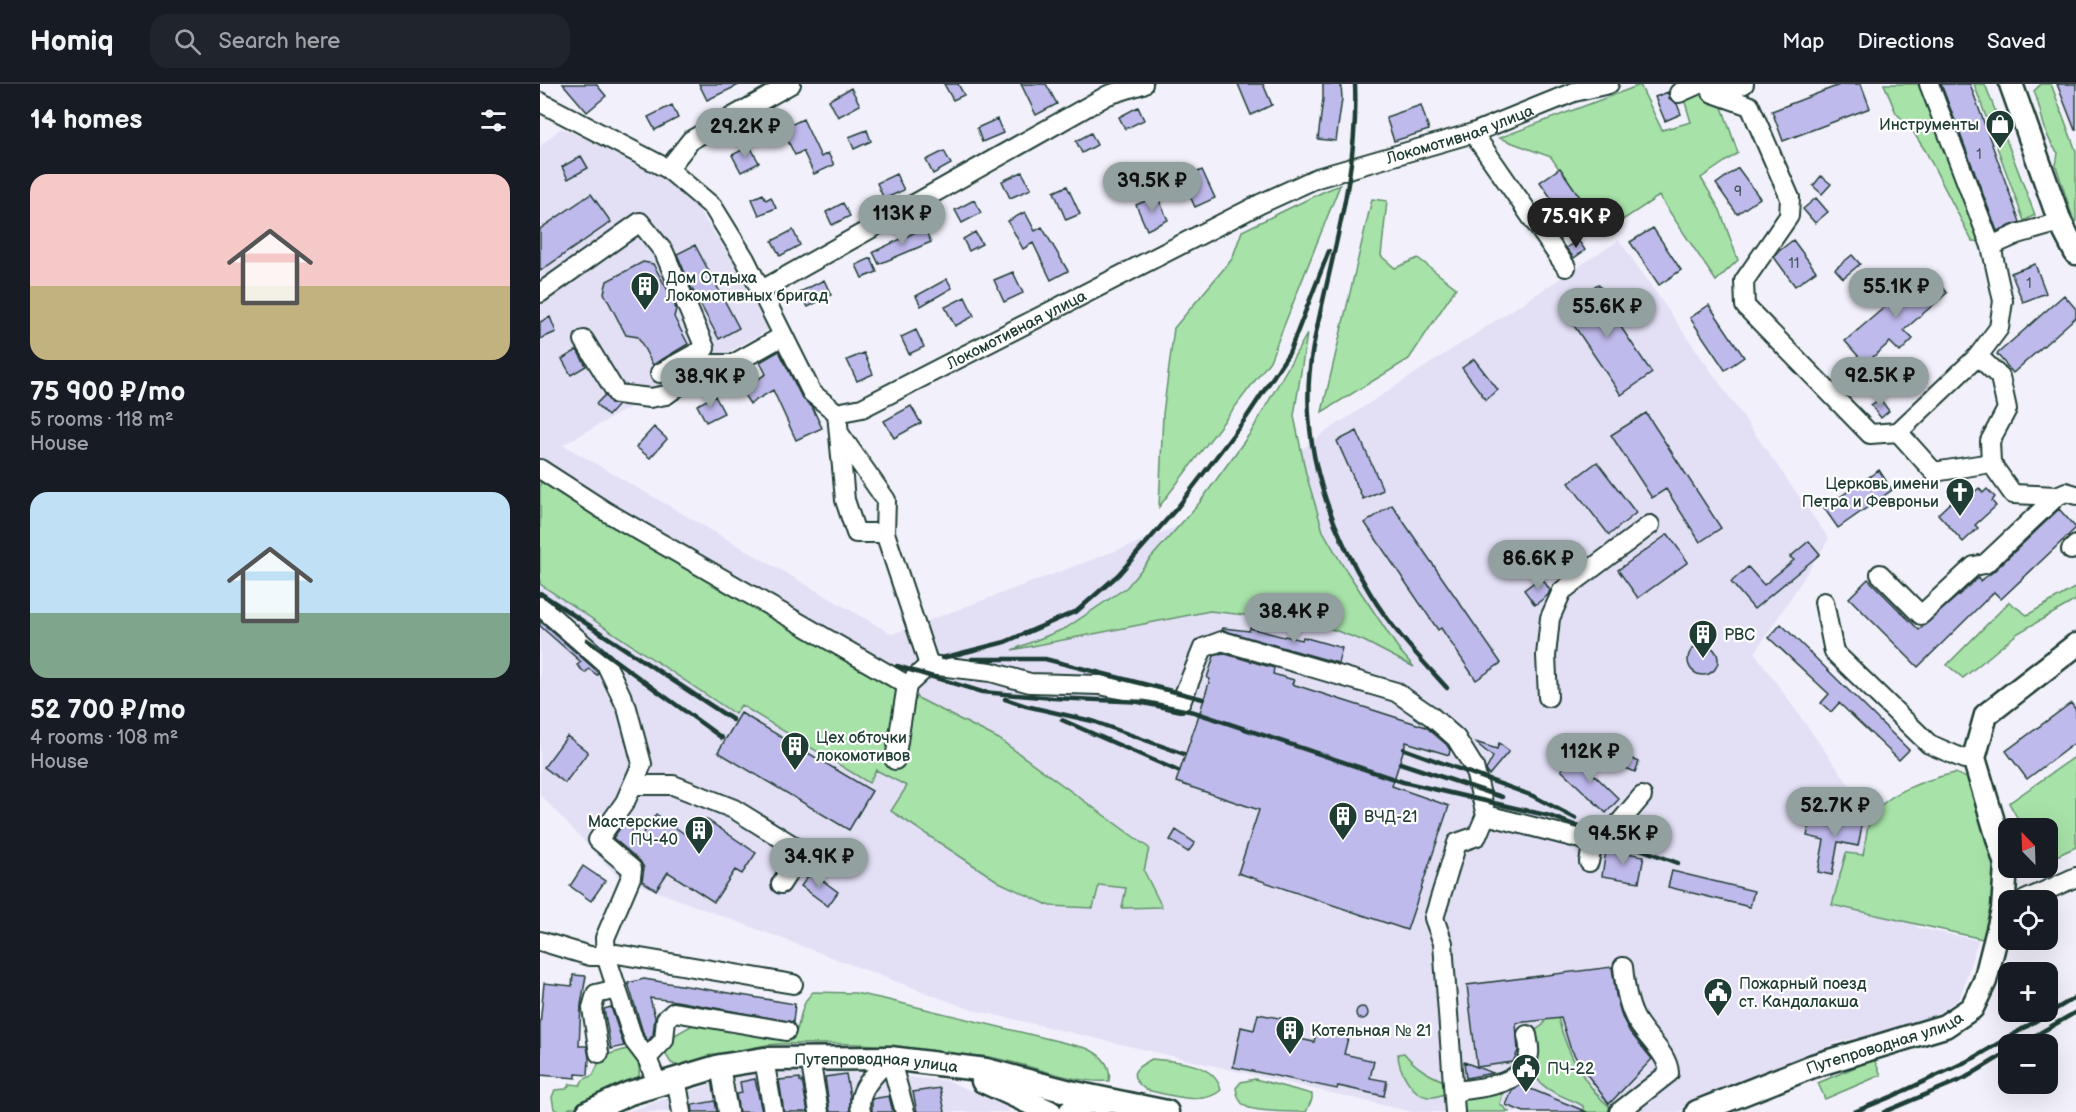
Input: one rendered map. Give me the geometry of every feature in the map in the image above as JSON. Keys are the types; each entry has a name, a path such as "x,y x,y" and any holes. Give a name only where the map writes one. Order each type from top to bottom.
{"main road":[{"path":"2011,84 2060,222 2076,254"},
{"name":"Путепроводная улица","path":"2006,890 2006,865 1974,758 1986,715 2076,645"},
{"name":"Путепроводная улица","path":"1697,1112 1814,1066 1945,1026 1972,1008 1985,981 1998,936"},
{"name":"Путепроводная улица","path":"594,1110 667,1081 720,1066 764,1059 890,1058 986,1070 1081,1104 1121,1103 1167,1112"},
{"path":"949,1066 1041,1109"}],"street":[{"path":"668,169 691,140 791,84"},
{"path":"760,291 1108,95 1143,84"},
{"name":"Локомотивная улица","path":"837,413 862,408 1260,204 1317,178 1473,133 1574,92 1609,84"},
{"path":"1679,93 1706,87 1744,84"},
{"path":"1706,87 1750,106 1790,198 1789,216 1744,281 1745,306 1870,434 1898,432 1978,356 1999,328 2003,301 1991,246 1929,84"},
{"path":"540,102 668,169 713,207 745,259 812,393 837,413 845,500 856,533 885,533"},
{"path":"1473,133 1566,267"},
{"path":"540,293 640,222 664,252 705,348 660,373"},
{"path":"1991,246 2018,234 2060,222"},
{"path":"584,340 617,394 650,398 666,395 710,364 733,364 783,336"},
{"path":"1978,356 2000,377 2007,409 1990,441 1991,463 2013,494 2057,496"},
{"path":"1898,432 1934,472 1991,463"},
{"path":"839,433 886,500 885,533 929,665"},
{"path":"540,469 605,511 907,685"},
{"path":"1880,574 1921,615 1974,566 1985,564 2057,496 2066,492 2076,495"},
{"path":"1548,697 1546,656 1550,618 1562,591 1650,525"},
{"path":"1824,602 1834,652 1929,744 1964,759"},
{"path":"540,606 606,664 627,708 642,764 625,802 598,840 632,869 631,877 605,938 606,956 634,1041 667,1081 682,1112"},
{"path":"895,760 907,685 929,665 991,672 1030,683 1100,685 1181,702 1203,648 1222,641 1396,692 1431,716 1456,738 1474,767 1486,815 1478,836 1457,843 1434,918 1443,943 1455,1112"},
{"path":"633,785 673,785 714,801 734,809 802,851 781,884"},
{"path":"1486,815 1593,842 1605,840 1642,796"},
{"path":"1589,862 1593,842"},
{"path":"2048,890 2076,878"},
{"path":"540,941 590,956 617,954 793,984"},
{"path":"1619,1112 1669,1073 1668,1062 1647,1038 1633,1012 1626,991 1623,967"},
{"path":"599,1053 592,1008 596,994 617,989"},
{"path":"647,1058 664,1040 666,1019 674,1012 786,1031"},
{"path":"1455,1091 1499,1085 1526,1066 1529,1053 1527,1035"},
{"path":"810,1058 819,1112"},
{"path":"861,1112 858,1100 865,1087 890,1058"},
{"path":"890,1058 905,1112"},
{"path":"764,1059 773,1112"},
{"path":"720,1066 728,1112"}],"shaded area":[{"path":"561,128 676,177 738,268 772,328 563,445 892,634 1147,539 1234,502 1322,434 1619,240 1829,539 1755,653 1853,790 1918,928 1978,940 1960,998 1941,1012 1911,1024 1836,1043 1678,1112 1412,1112 969,1009 618,877 540,795 540,146"},
{"path":"813,1068 949,1081 1008,1108 1009,1112 626,1112 729,1078"}],"green space":[{"path":"1884,84 1918,84 1936,121 1986,242 1972,241 1926,152 1910,127 1896,113"},
{"path":"1974,84 1985,84 2035,215 2024,221"},
{"path":"2041,84 2051,84 2076,151 2076,228 2056,166 2058,153 2046,131 2034,91"},
{"path":"1640,85 1662,130 1691,122 1684,99 1699,91 1722,107 1738,153 1701,178 1720,210 1738,260 1716,281 1659,196 1603,233 1551,157 1499,138"},
{"path":"1340,185 1270,361 1159,507 1163,414 1174,328 1232,259 1242,231"},
{"path":"1372,199 1387,201 1381,256 1395,268 1418,258 1456,288 1409,359 1322,412"},
{"path":"1307,334 1294,416 1306,474 1323,531 1342,564 1400,651 1414,667 1364,641 1315,623 1210,611 1012,650 1066,628 1127,587 1200,502 1251,432"},
{"path":"540,477 896,687 999,739 1149,848 1144,871 1162,907 1122,908 1126,888 1099,885 1093,908 1050,906 999,882 891,811 907,786 876,770 869,783 741,705 735,714 540,584"},
{"path":"2076,587 2076,600 2018,633 1963,678 1947,665 2009,602 2027,615"},
{"path":"2076,756 2076,847 2058,855 2058,818 2017,818 2009,803"},
{"path":"1955,773 1969,779 1993,861 1996,894 1992,916 1983,939 1832,905 1846,853 1863,855 1869,823 1874,813 1893,796 1906,789"},
{"path":"813,992 855,993 1086,1048 1104,1060 1109,1070 1109,1081 1065,1076 989,1057 868,1045 767,1045 679,1067 671,1063 666,1055 666,1046 673,1036 696,1023 790,1034 797,1030 804,1005"},
{"path":"1546,1018 1558,1018 1566,1044 1578,1068 1593,1090 1612,1109 1611,1112 1584,1112 1583,1106 1551,1090 1538,1079 1533,1061 1533,1032 1543,1025"},
{"path":"632,1049 639,1065 639,1076 631,1083 589,1098 577,1107 566,1111 554,1109 552,1097 555,1090 566,1089 570,1084 580,1085 583,1080 593,1075 601,1058"},
{"path":"1404,1053 1423,1070 1446,1082 1447,1093 1431,1097 1417,1092 1400,1067 1398,1054"},
{"path":"1152,1059 1183,1062 1202,1068 1211,1074 1221,1090 1205,1098 1195,1099 1146,1090 1134,1076 1137,1069"},
{"path":"1874,1059 1881,1075 1825,1099 1818,1083"},
{"path":"1255,1079 1312,1094 1306,1112 1258,1110 1244,1105 1240,1101 1236,1088 1241,1082"},
{"path":"1503,1092 1500,1104 1509,1112 1458,1112 1459,1099"}],"building":[{"path":"563,84 596,84 606,96 587,112"},
{"path":"699,84 741,84 707,100"},
{"path":"944,84 958,84 964,95 953,100"},
{"path":"1021,84 1046,84 1057,104 1036,115"},
{"path":"1238,84 1263,84 1272,105 1251,115"},
{"path":"1323,84 1341,84 1342,99 1336,141 1318,139"},
{"path":"1842,84 1861,84 1870,108 1783,141 1772,111"},
{"path":"1941,84 1970,84 2020,222 1997,231"},
{"path":"2057,84 2076,84 2076,130 2075,130"},
{"path":"851,88 860,105 838,117 829,100"},
{"path":"1668,92 1669,98 1677,104 1681,114 1665,121 1655,97"},
{"path":"672,105 678,118 655,130 648,117"},
{"path":"1421,105 1429,130 1394,141 1386,117"},
{"path":"1138,107 1144,120 1125,129 1119,117"},
{"path":"803,119 821,157 828,153 834,165 814,174 803,151 795,155 782,129"},
{"path":"997,119 1003,133 982,142 977,128"},
{"path":"867,130 871,141 854,149 849,137"},
{"path":"1091,133 1097,145 1082,153 1076,141"},
{"path":"750,146 759,163 741,172 732,155"},
{"path":"944,151 951,164 933,174 926,160"},
{"path":"581,156 588,168 568,179 562,167"},
{"path":"1560,168 1595,219 1575,233 1540,182"},
{"path":"1738,168 1760,198 1737,214 1716,184"},
{"path":"1202,170 1215,198 1195,207 1182,179"},
{"path":"1022,172 1031,189 1010,198 1002,181"},
{"path":"896,174 904,190 884,199 877,183"},
{"path":"1821,176 1831,184 1822,194 1813,186"},
{"path":"1067,186 1080,214 1066,220 1054,192"},
{"path":"591,194 611,222 540,271 540,229"},
{"path":"763,194 766,200 771,197 776,208 759,215 752,199"},
{"path":"1157,196 1168,220 1147,230 1136,205"},
{"path":"1816,198 1828,212 1815,223 1803,209"},
{"path":"974,200 981,213 962,223 955,210"},
{"path":"843,203 850,216 832,225 826,212"},
{"path":"1025,212 1035,231 1042,227 1068,271 1051,280 1033,243 1023,249 1008,221"},
{"path":"924,228 931,242 879,264 873,252"},
{"path":"1653,228 1681,270 1659,285 1630,242"},
{"path":"793,230 800,245 780,256 772,241"},
{"path":"975,232 982,244 969,251 963,239"},
{"path":"1578,240 1585,250 1574,258 1566,248"},
{"path":"1793,240 1816,271 1795,286 1774,257"},
{"path":"695,245 739,328 719,339 690,285 677,254"},
{"path":"1852,255 1860,264 1843,278 1835,269"},
{"path":"871,258 877,272 862,278 856,265"},
{"name":"Дом Отдыха Локомотивных бригад","path":"643,262 653,264 671,296 676,309 674,317 688,344 653,365 638,337 626,335 604,293 607,281"},
{"path":"2035,264 2046,293 2023,302 2011,273"},
{"path":"1928,270 1947,293 1904,330 1913,339 1900,352 1890,342 1865,364 1845,341"},
{"path":"1013,272 1023,293 1004,302 994,280"},
{"path":"947,279 952,288 921,306 916,296"},
{"path":"824,280 831,295 808,307 800,292"},
{"path":"1598,284 1615,308 1610,311 1652,373 1621,395 1562,308"},
{"path":"2064,295 2076,309 2076,317 2013,373 1997,354"},
{"path":"965,297 974,316 955,326 945,307"},
{"path":"1709,305 1744,357 1725,370 1690,318"},
{"path":"550,317 556,332 540,339 540,322"},
{"path":"916,330 924,347 909,354 901,337"},
{"path":"577,350 586,366 571,375 562,359"},
{"path":"779,351 802,398 812,407 822,428 796,440 773,390 750,404 741,390 766,374 760,362"},
{"path":"864,353 873,374 857,381 847,360"},
{"path":"1474,359 1498,390 1486,400 1462,368"},
{"path":"605,395 611,403 618,405 608,416 596,404"},
{"path":"715,396 724,413 706,422 697,405"},
{"path":"1880,399 1889,411 1881,418 1871,405"},
{"path":"911,406 921,423 894,438 884,421"},
{"path":"1646,413 1721,528 1700,542 1666,489 1652,498 1611,435"},
{"path":"654,427 667,439 650,458 636,447"},
{"path":"1357,431 1383,490 1363,499 1337,441"},
{"path":"1597,462 1636,513 1609,535 1569,483"},
{"path":"1879,470 1892,490 1838,528 1824,508"},
{"name":"Церковь имени Петра и Февроньи","path":"1979,488 1983,493 1987,489 1995,497 1992,501 1996,506 1975,525 1978,528 1963,542 1938,514 1953,500 1959,506"},
{"path":"1392,505 1501,663 1476,680 1441,628 1438,630 1365,523"},
{"path":"2059,509 2076,528 2001,599 1994,592 1918,667 1849,598 1868,579 1919,630 1978,578 1980,581 1993,572"},
{"path":"1668,534 1688,562 1638,598 1618,570"},
{"path":"1809,541 1820,554 1754,609 1731,582 1748,567 1764,585 1794,560 1790,557"},
{"path":"1541,577 1550,590 1548,595 1535,605 1524,590"},
{"path":"540,621 598,674 589,669 585,673 577,665 581,662 540,626"},
{"path":"1781,624 1909,750 1899,760 1839,703 1831,712 1821,703 1829,694 1769,638"},
{"path":"1223,628 1249,631 1250,628 1284,637 1302,640 1303,637 1342,648 1338,663 1222,630"},
{"name":"РВС","path":"1703,645 1714,649 1718,660 1714,671 1703,675 1692,671 1688,660 1692,649"},
{"name":"ВЧД-21","path":"1222,653 1274,668 1273,674 1294,680 1292,684 1426,727 1447,745 1450,750 1449,755 1406,742 1392,786 1449,806 1407,930 1238,873 1259,810 1176,782 1201,709 1214,656"},
{"path":"2071,703 2076,710 2076,742 2027,779 2006,751"},
{"name":"Цех обточки локомотивов","path":"741,713 872,791 849,830 718,752"},
{"path":"567,736 588,752 565,783 544,767"},
{"path":"1475,742 1497,749 1499,743 1509,751 1489,775 1486,770 1493,757"},
{"path":"1575,756 1619,799 1606,813 1561,770"},
{"path":"1626,756 1639,762 1635,772 1621,766"},
{"name":"Мастерские ПЧ-40","path":"656,814 692,839 706,819 756,853 742,874 735,870 714,902 668,872 656,890 642,881 644,868 640,861 613,838 623,824 641,836"},
{"path":"1829,814 1860,818 1861,831 1858,846 1838,842 1832,875 1818,872 1824,840 1807,836 1810,822 1829,826"},
{"path":"1176,830 1195,843 1188,852 1170,840"},
{"path":"1606,851 1644,856 1639,882 1602,876"},
{"path":"583,866 605,881 591,901 570,886"},
{"path":"1672,871 1754,891 1750,907 1668,887"},
{"path":"811,872 838,892 828,906 801,886"},
{"path":"1612,967 1622,1017 1630,1032 1652,1059 1609,1104 1580,1065 1570,1047 1561,1018 1516,1023 1518,1051 1513,1062 1477,1067 1467,985"},
{"path":"573,975 586,976 581,1005 579,1046 587,1046 588,1075 576,1074 576,1078 540,1075 540,1025 544,983 572,986"},
{"path":"644,979 795,1004 793,1022 650,998 655,1017 653,1035 648,1041 644,1036 628,983"},
{"path":"611,1007 624,1046 611,1049 604,1009"},
{"path":"1364,1007 1368,1013 1364,1019 1360,1019 1356,1011"},
{"name":"Котельная № 21","path":"1258,1014 1290,1020 1286,1036 1314,1042 1317,1027 1349,1034 1344,1054 1374,1061 1370,1078 1387,1081 1384,1096 1338,1086 1337,1089 1233,1067 1241,1027 1254,1030"},
{"path":"1464,1062 1493,1073 1466,1078"},
{"path":"846,1074 850,1112 830,1112 825,1077"},
{"path":"800,1078 808,1112 784,1112 779,1080"},
{"path":"755,1079 762,1112 739,1112 736,1094 742,1093 740,1082"},
{"name":"ПЧ-22","path":"1521,1085 1587,1112 1524,1112 1506,1105 1512,1091"},
{"path":"940,1088 945,1112 917,1112 913,1092"},
{"path":"889,1096 893,1112 872,1112 872,1099"},
{"path":"715,1101 717,1112 693,1112 692,1105"}],"railway":[{"path":"1355,84 1353,151 1348,184 1313,347 1309,380 1312,444 1328,506 1354,565 1387,618 1447,688"},
{"path":"942,658 1005,642 1077,611 1118,575 1177,508 1246,418 1289,353 1329,251"},
{"path":"540,593 733,720"},
{"path":"587,640 722,738"},
{"path":"972,659 1045,659 1203,699"},
{"path":"897,666 982,692 1145,702 1194,712 1403,782 1550,816 1678,863"},
{"path":"1005,699 1092,721 1184,754"},
{"path":"1062,720 1178,771"},
{"path":"1404,749 1533,796 1575,818"},
{"path":"1400,763 1502,797"},
{"path":"1854,1112 1974,1058 2076,997"},
{"path":"2038,1034 2076,1012"},
{"path":"1884,1112 1965,1078 1998,1058"}],"place":[{"name":"Инструменты","path":"2000,150"},
{"name":"Дом Отдыха Локомотивных бригад","path":"645,312"},
{"name":"Церковь имени Петра и Февроньи","path":"1960,518"},
{"name":"РВС","path":"1703,660"},
{"name":"Цех обточки локомотивов","path":"795,772"},
{"name":"ВЧД-21","path":"1343,842"},
{"name":"Мастерские ПЧ-40","path":"699,856"},
{"name":"Пожарный поезд ст. Кандалакша","path":"1718,1018"},
{"name":"Котельная № 21","path":"1290,1056"},
{"name":"ПЧ-22","path":"1526,1094"}]}
